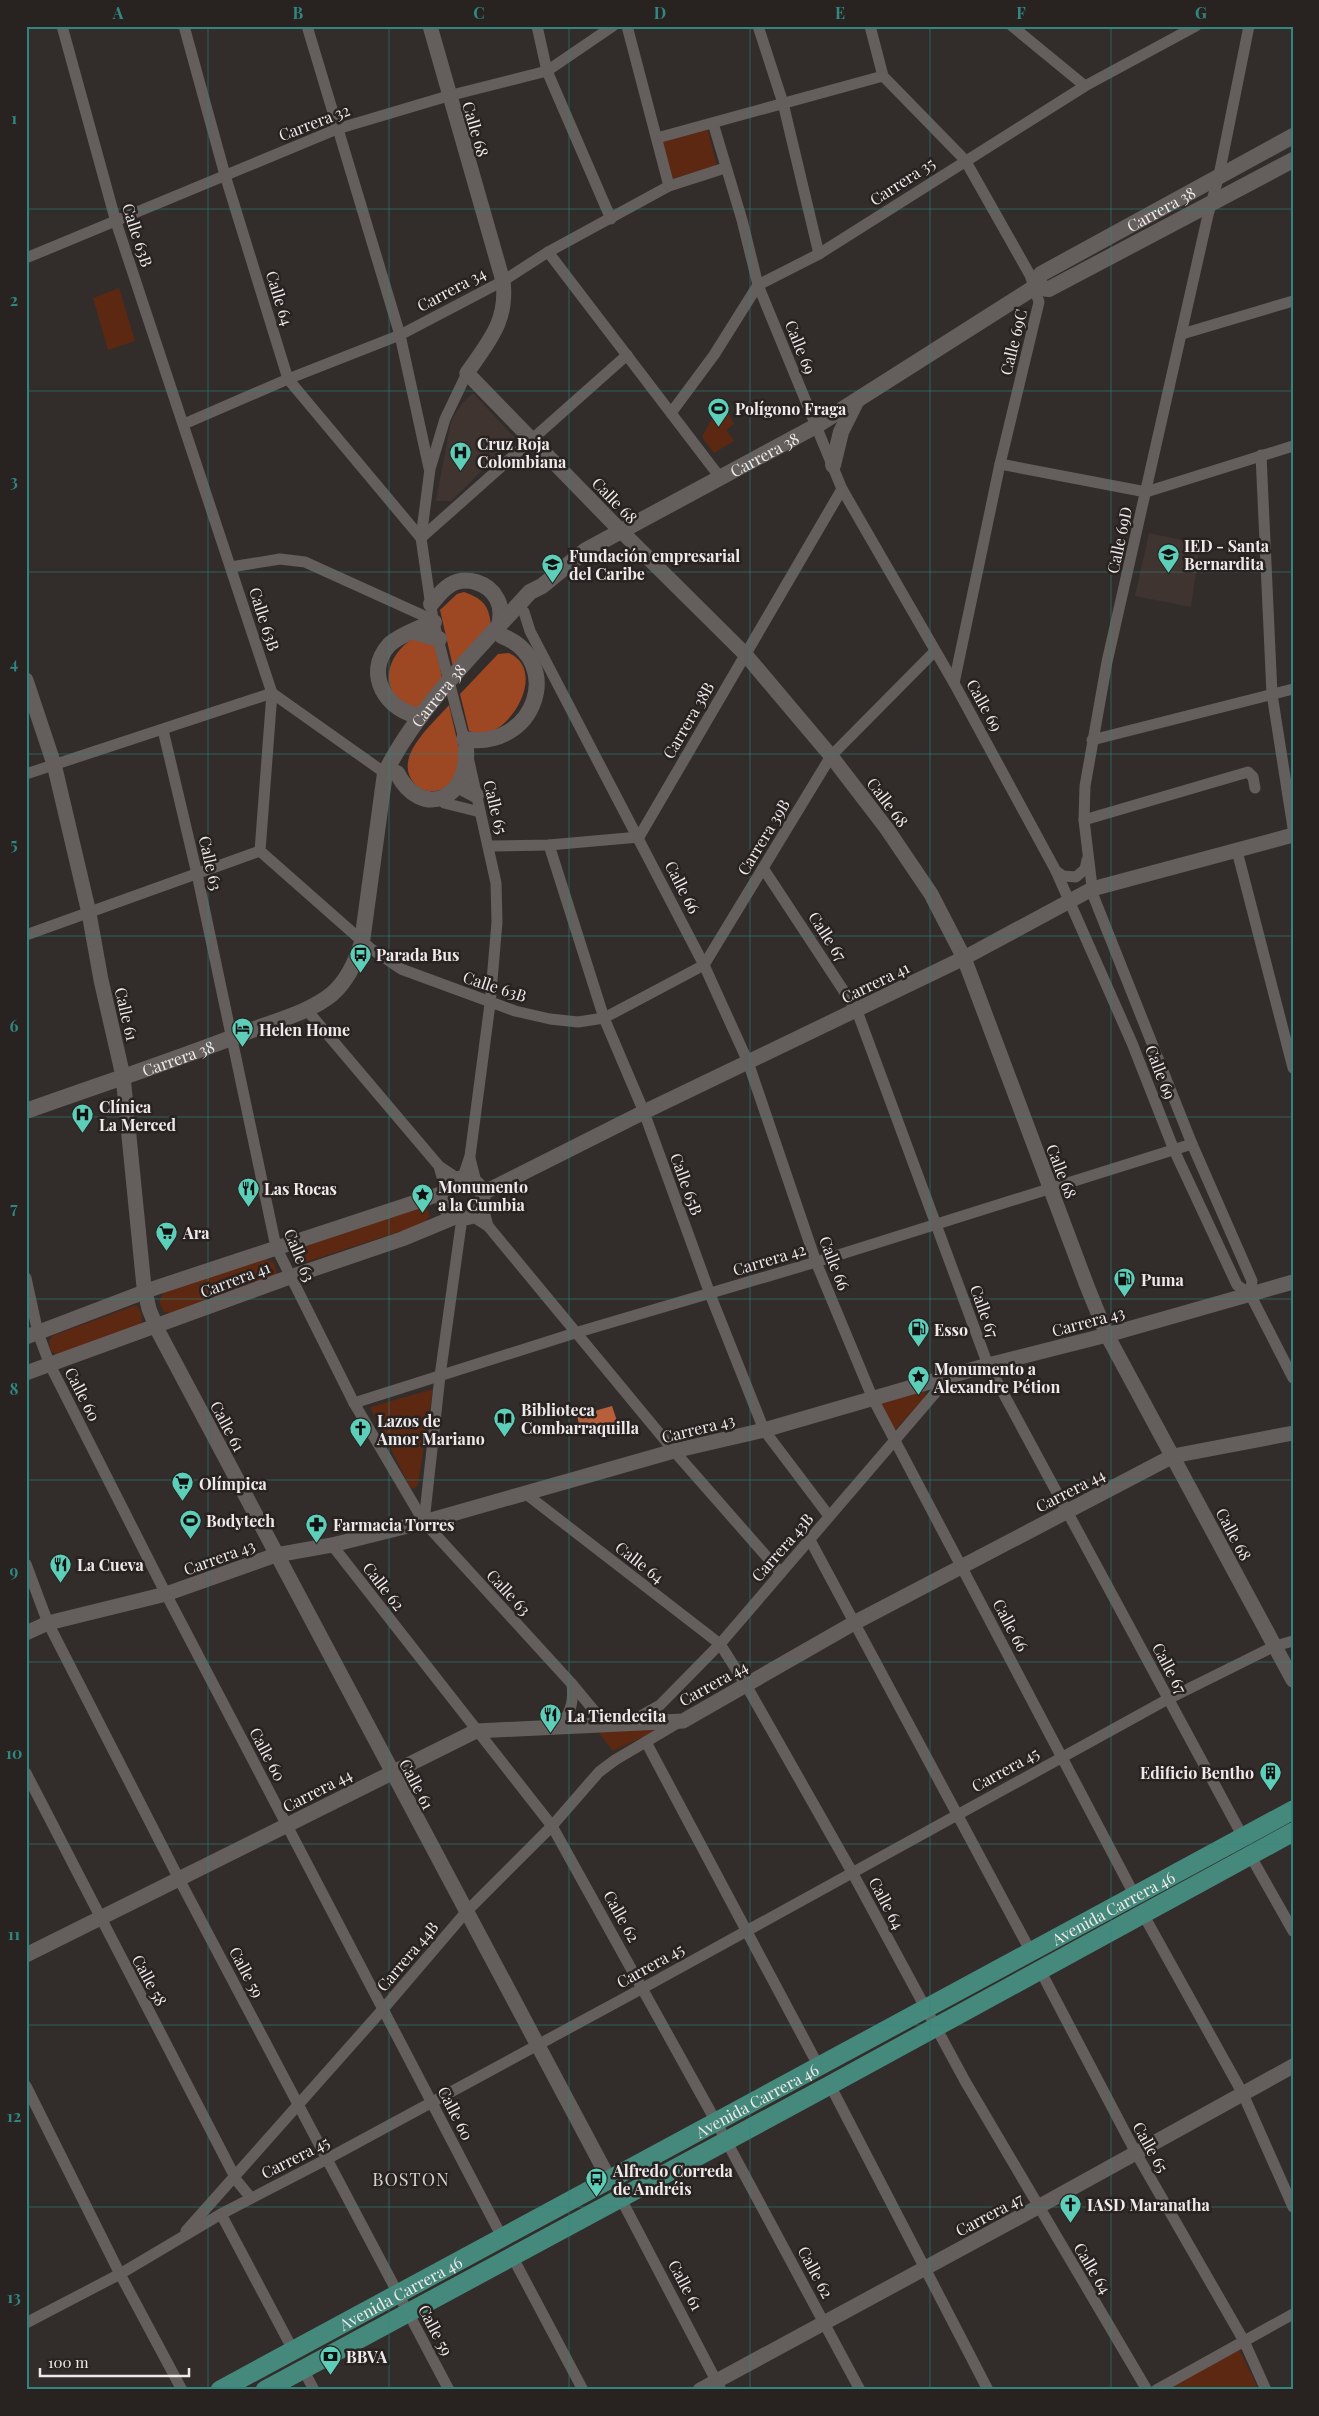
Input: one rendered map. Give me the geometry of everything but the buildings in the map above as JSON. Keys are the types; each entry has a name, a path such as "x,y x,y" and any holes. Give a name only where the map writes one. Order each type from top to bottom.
{"main road":[{"name":"Carrera 38","path":"26,1111 231,1038 306,1009 331,994 346,978 355,964 362,942 381,801 391,773 406,752 427,714 496,636 530,592 542,586 586,550 620,530 816,426 857,401 1035,287 1042,274 1293,136"},
{"name":"Carrera 38","path":"1035,287 1049,289 1293,160"},
{"path":"832,465 841,432 857,401"},
{"path":"391,773 410,792 426,798 444,796 458,786 465,774 465,743 490,740 503,736 514,730 531,710 536,684 530,659 512,640 496,636 501,612 498,600 490,589 478,582 464,580 452,584 440,593 433,615 415,632 396,639 388,646 380,665 379,678 386,697 393,705 401,711 427,714"},
{"name":"Carrera 38","path":"496,636 520,616 537,598 542,586"},
{"path":"415,632 438,639"},
{"path":"458,786 476,795"},
{"name":"Avenida Carrera 46","path":"220,2390 1293,1810"},
{"name":"Avenida Carrera 46","path":"265,2390 1293,1832"}],"street":[{"name":"Calle 63B","path":"62,26 116,222 272,692 260,851 362,942 401,969 490,1004 550,1020 578,1022 604,1018"},
{"name":"Calle 64","path":"184,26 225,175 288,379 421,538"},
{"name":"Calle 65","path":"307,26 400,336 430,469"},
{"name":"Calle 68","path":"430,26 448,96 503,280 505,297 503,313 496,332 467,373 620,530 745,654 831,756 887,830 931,894 964,958 1050,1189 1107,1335 1293,1680"},
{"path":"537,26 547,71 611,219"},
{"name":"Carrera 32","path":"26,258 337,129 448,96 547,71 613,26"},
{"path":"627,26 669,186"},
{"path":"758,26 783,103 819,254"},
{"name":"Calle 69C","path":"870,26 883,76 965,160 1030,275 1039,302 1000,464 954,683"},
{"name":"Carrera 35","path":"671,413 714,355 758,286 819,254 965,160 1085,86 1196,26"},
{"name":"Calle 69D","path":"1092,889 1087,860 1084,820 1085,786 1092,740 1146,492 1212,202 1220,175 1249,26"},
{"path":"1018,28 1085,86"},
{"path":"657,138 883,76"},
{"name":"Calle 69","path":"712,123 742,220 758,286 842,489 954,683 1056,871 1132,1043 1174,1150 1237,1285 1250,1294 1293,1378"},
{"name":"Carrera 34","path":"184,424 288,379 400,336 669,186 726,168"},
{"path":"548,252 719,476"},
{"path":"1182,334 1293,301"},
{"path":"421,538 627,355"},
{"name":"Calle 65","path":"467,373 445,419 430,469 421,538 438,639 465,743 496,883 498,922 490,1004 470,1156 472,1187 488,1226 674,1451 781,1573"},
{"path":"1000,464 1146,492 1293,446"},
{"path":"1261,455 1272,694 1293,828"},
{"name":"Carrera 38B","path":"640,837 842,489"},
{"path":"231,567 280,559 305,562 433,615"},
{"name":"Calle 66","path":"520,616 530,631 640,837 704,965 748,1062 816,1262 873,1399 1134,1896"},
{"path":"936,653 949,657 959,653"},
{"name":"Carrera 39B","path":"704,965 831,756 936,653"},
{"name":"Calle 61","path":"26,680 54,764 89,913 101,980 123,1076 145,1292 156,1326 391,1772 609,2179"},
{"path":"1092,740 1293,689"},
{"path":"26,774 163,730 272,692 391,773"},
{"name":"Calle 63","path":"163,730 197,874 276,1247 354,1403 424,1522 572,1684 606,1725"},
{"path":"1084,820 1248,772 1253,777 1255,788"},
{"path":"444,803 480,812"},
{"name":"Carrera 41","path":"472,1187 644,1112 857,1011 964,958 1070,899 1092,889 1293,835"},
{"path":"488,846 549,845 640,837"},
{"name":"Calle 65B","path":"549,845 604,1018 644,1112 710,1294 764,1430 830,1516"},
{"path":"26,935 260,851"},
{"path":"1236,851 1293,1068"},
{"path":"1056,871 1063,876 1076,877 1085,869 1087,860"},
{"name":"Calle 67","path":"763,868 857,1011 988,1364 1243,1837"},
{"name":"Calle 69","path":"1092,889 1120,967 1192,1144 1252,1280 1250,1294"},
{"path":"604,1018 704,965"},
{"path":"306,1009 439,1166 472,1187"},
{"path":"1132,1043 1149,1035"},
{"name":"Carrera 42","path":"354,1403 575,1333 816,1262 1192,1144"},
{"path":"439,1166 446,1210 463,1217"},
{"path":"444,1191 472,1187"},
{"path":"424,1522 440,1376 463,1217 472,1187"},
{"name":"Carrera 41","path":"32,1335 145,1292 444,1191"},
{"name":"Calle 65","path":"463,1217 488,1226"},
{"name":"Carrera 41","path":"26,1373 290,1277 463,1217"},
{"name":"Calle 60","path":"26,1278 32,1335 50,1364 166,1594 502,2237"},
{"name":"Carrera 43","path":"26,1633 48,1623 166,1594 276,1555 332,1545 424,1522 674,1451 764,1430 988,1364 1107,1335 1293,1282"},
{"name":"Carrera 43B","path":"626,1723 660,1705 720,1644 949,1377"},
{"name":"Carrera 44","path":"26,1955 476,1731 562,1725 682,1721 854,1623 1173,1456 1293,1433"},
{"name":"Calle 64","path":"526,1494 720,1644 746,1685 852,1872 935,2028 1038,2207 1147,2390"},
{"path":"810,1540 1031,1952"},
{"name":"Calle 62","path":"332,1545 552,1826 643,1988 825,2322 860,2390"},
{"name":"Calle 59","path":"26,1564 48,1623 179,1879 449,2390"},
{"name":"Carrera 45","path":"26,2323 120,2274 221,2214 327,2159 643,1988 1168,1698 1275,1646 1293,1641"},
{"path":"562,1725 571,1711 574,1699 572,1684"},
{"name":"Carrera 44B","path":"179,2239 384,2008 466,1912 552,1826 599,1772 615,1760 682,1721"},
{"path":"646,1742 820,2067"},
{"name":"Calle 58","path":"26,1773 99,1918 234,2175 251,2198"},
{"path":"1250,1855 1293,1931"},
{"path":"1143,1914 1242,2094 1293,2207"},
{"name":"Calle 65","path":"1040,1970 1136,2153 1244,2341 1266,2390"},
{"name":"Carrera 47","path":"700,2390 718,2385 825,2322 1293,2066"},
{"path":"830,2085 988,2390"},
{"path":"26,2086 120,2274 182,2390"},
{"name":"Calle 61","path":"620,2197 718,2385"},
{"path":"221,2214 294,2350"},
{"path":"512,2256 583,2390"},
{"path":"1156,2390 1293,2314"},
{"path":"303,2369 314,2390"}],"shaded area":[{"path":"707,127 717,166 670,179 661,141"},
{"path":"119,288 135,341 108,350 93,298"},
{"name":"Cruz Roja Colombiana","path":"473,393 515,438 451,501 436,501 451,421 461,405"},
{"name":"Polígono Fraga","path":"724,405 734,424 726,430 734,441 714,453 702,437 717,410"},
{"name":"IED - Santa Bernardita","path":"1149,533 1200,544 1191,607 1135,596"},
{"path":"464,592 476,597 484,604 489,613 491,626 453,667 440,610 457,594"},
{"path":"420,636 436,646 442,678 418,708 413,709 394,694 389,676 393,659 399,651 412,639"},
{"path":"509,653 520,661 525,672 522,698 506,721 496,729 483,733 469,731 460,694 498,654"},
{"path":"449,705 460,753 461,767 447,788 434,791 421,789 414,783 409,773 408,763 411,752 425,731"},
{"path":"422,1205 427,1208 430,1217 420,1225 300,1264 293,1263 292,1251"},
{"path":"264,1258 274,1263 277,1273 272,1280 175,1314 164,1312 159,1302 163,1293"},
{"path":"136,1305 142,1319 140,1325 58,1355 51,1351 49,1342 52,1336"},
{"path":"433,1389 418,1484 414,1489 410,1487 370,1407"},
{"path":"924,1390 926,1396 894,1431 880,1403"},
{"path":"612,1406 618,1424 582,1435 577,1416"},
{"path":"596,1729 660,1729 613,1751"},
{"path":"1237,2345 1259,2390 1163,2390"}],"place":[{"name":"Polígono Fraga","path":"719,427"},
{"name":"Cruz Roja Colombiana","path":"461,471"},
{"name":"IED - Santa Bernardita","path":"1168,573"},
{"name":"Fundación empresarial del Caribe","path":"553,583"},
{"name":"Parada Bus","path":"360,973"},
{"name":"Helen Home","path":"243,1048"},
{"name":"Clínica La Merced","path":"83,1134"},
{"name":"Las Rocas","path":"248,1207"},
{"name":"Monumento a la Cumbia","path":"422,1214"},
{"name":"Ara","path":"167,1251"},
{"name":"Puma","path":"1125,1298"},
{"name":"Esso","path":"918,1348"},
{"name":"Monumento a Alexandre Pétion","path":"918,1396"},
{"name":"Biblioteca Combarraquilla","path":"505,1437"},
{"name":"Lazos de Amor Mariano","path":"361,1448"},
{"name":"Olímpica","path":"183,1502"},
{"name":"Bodytech","path":"190,1539"},
{"name":"Farmacia Torres","path":"317,1543"},
{"name":"La Cueva","path":"61,1583"},
{"name":"La Tiendecita","path":"551,1734"},
{"name":"Edificio Bentho","path":"1270,1791"},
{"name":"Alfredo Correda de Andréis","path":"597,2198"},
{"name":"IASD Maranatha","path":"1071,2223"},
{"name":"BBVA","path":"330,2375"}],"district":[{"name":"BOSTON","path":"411,2179"}]}
